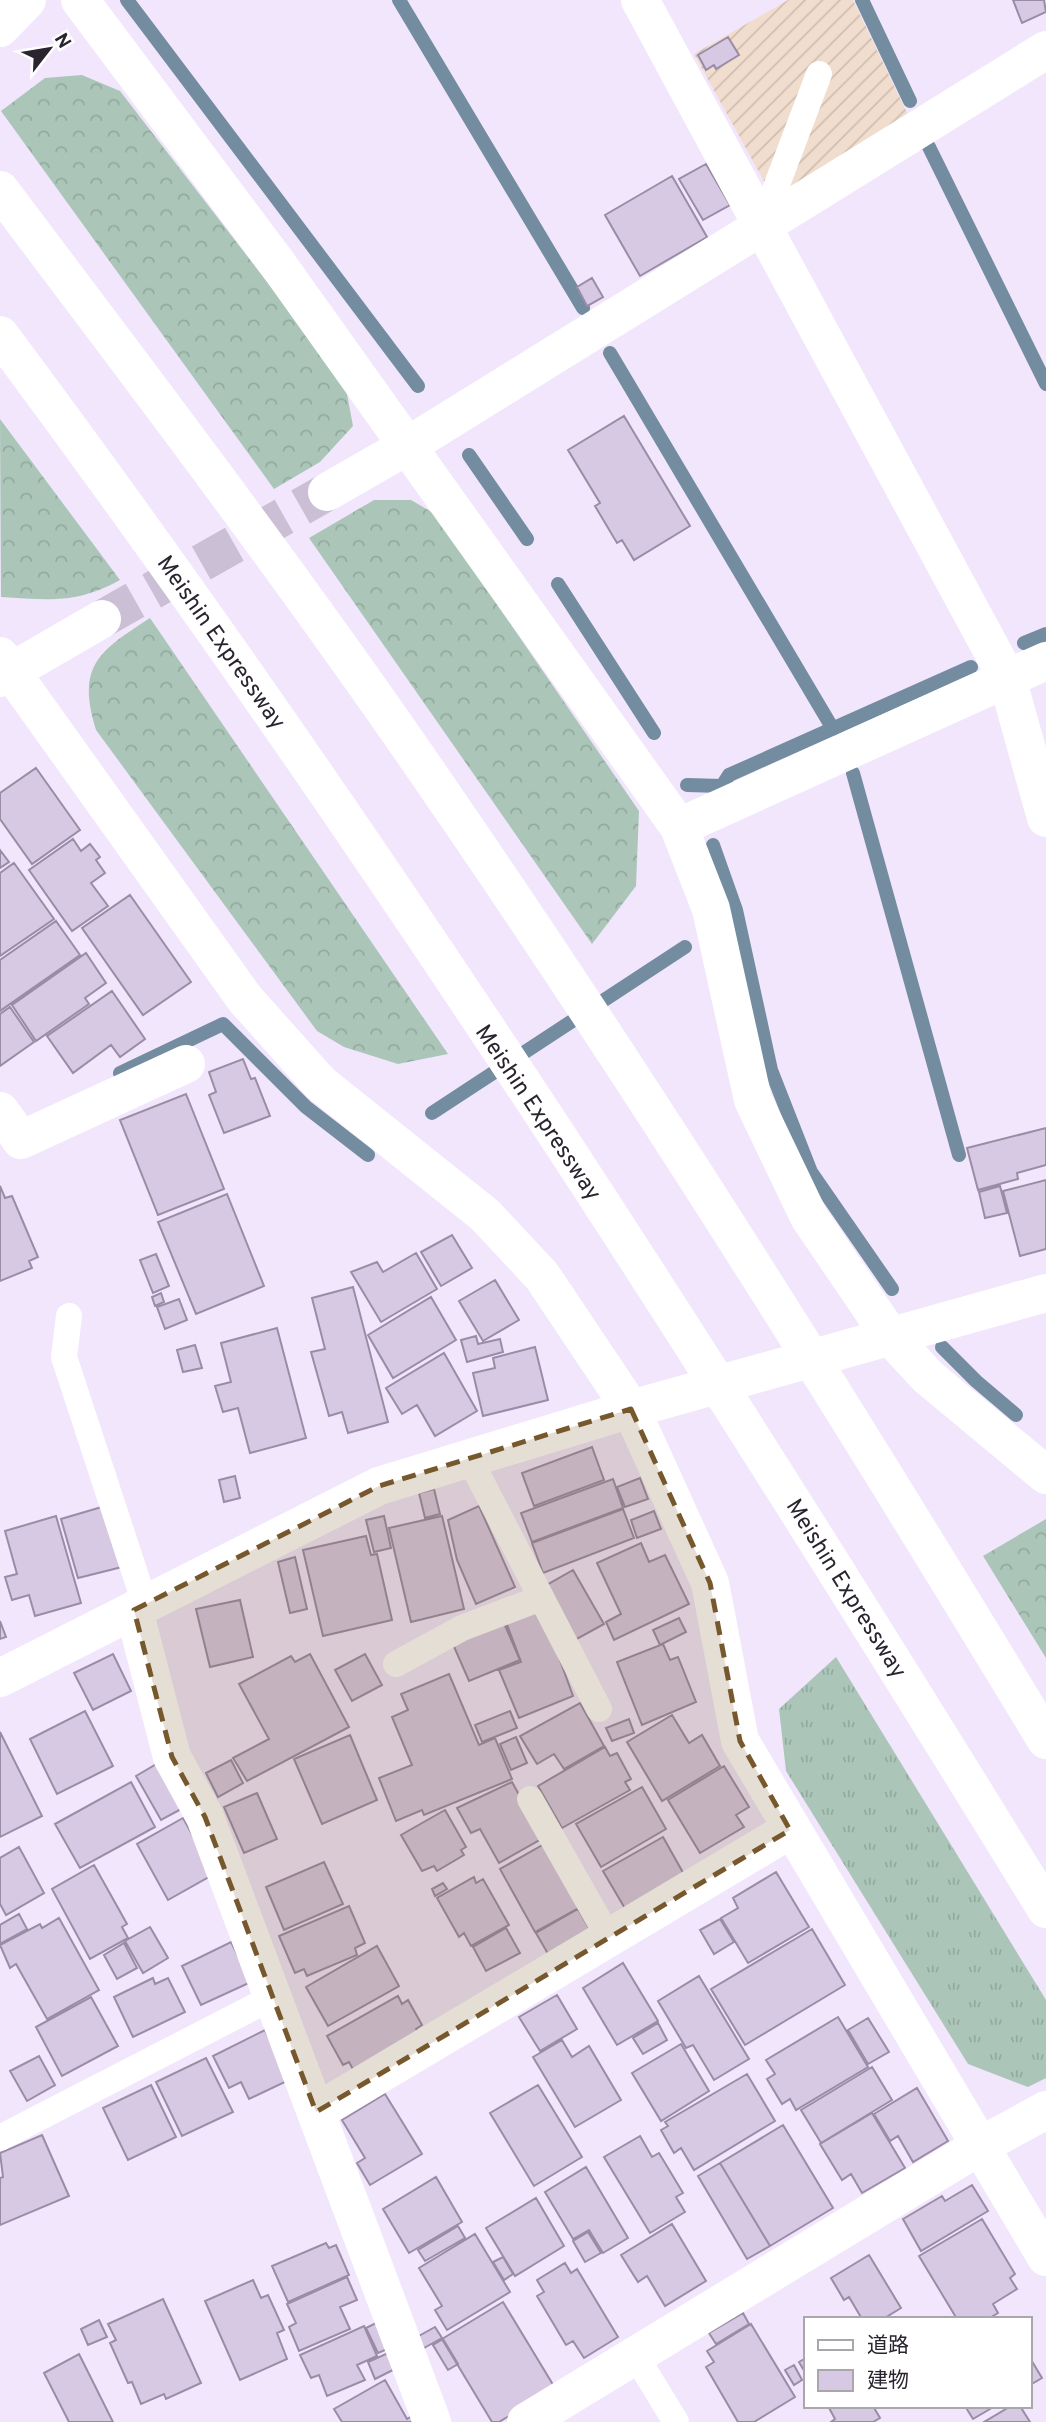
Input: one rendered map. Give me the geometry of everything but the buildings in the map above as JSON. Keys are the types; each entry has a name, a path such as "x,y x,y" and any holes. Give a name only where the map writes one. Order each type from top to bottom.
{"main road":[{"path":"0,28 27,0"},
{"path":"80,0 409,445 679,827 711,909 753,1100 809,1217 890,1336 928,1377 1046,1475"},
{"path":"640,0 1007,678 1046,818"},
{"path":"327,492 409,445 1046,50"},
{"path":"0,190 171,415 391,720 563,976 769,1293 1046,1740"},
{"name":"Meishin Expressway","path":"0,335 99,467 314,773 482,1025 680,1324 867,1618 1046,1909"},
{"path":"102,618 4,668 245,999 320,1083 485,1215 542,1276 631,1409 710,1583 740,1741 790,1830 1046,2257"},
{"path":"679,827 1046,662"},
{"path":"0,1111 21,1140 186,1064"},
{"path":"0,1678 379,1486 468,1456 1046,1293"},
{"path":"139,1607 172,1757 205,1817 432,2422"},
{"path":"316,2112 790,1830"},
{"path":"526,2422 980,2146 1046,2110"}],"lane":[{"path":"762,224 819,74"},
{"path":"69,1316 64,1357 139,1607"},
{"path":"468,1456 599,1709"},
{"path":"396,1664 462,1628 541,1598"},
{"path":"530,1799 609,1938"},
{"path":"0,2138 273,1997"},
{"path":"635,2355 676,2422"}],"highlighted area":[{"path":"631,1409 710,1583 740,1741 790,1830 316,2112 205,1817 172,1757 134,1610 379,1486"}],"shaded area":[{"path":"788,0 853,0 908,115 783,193 766,185 694,54"}],"green space":[{"path":"82,75 120,91 345,383 353,426 320,462 274,489 1,111 45,78"},
{"path":"0,419 120,580 90,593 62,599 1,597"},
{"path":"374,500 411,500 435,514 639,811 636,886 592,944 309,538"},
{"path":"150,618 448,1054 398,1064 344,1047 317,1031 96,730 90,708 89,690 96,662 117,640"},
{"path":"1046,1519 1046,1658 983,1556"},
{"path":"836,1657 1046,2000 1046,2078 1028,2087 968,2064 786,1771 779,1709"}],"waterway":[{"path":"127,0 418,386"},
{"path":"399,0 583,308"},
{"path":"862,0 910,101"},
{"path":"929,147 1046,384"},
{"path":"610,353 833,729"},
{"path":"469,455 527,539"},
{"path":"558,584 654,733"},
{"path":"1024,643 1046,634"},
{"path":"687,785 722,786 729,775 971,667"},
{"path":"853,773 959,1155"},
{"path":"713,845 736,910 771,1070 811,1172 892,1289"},
{"path":"432,1113 685,947"},
{"path":"120,1073 223,1024 306,1107 368,1155"},
{"path":"942,1347 1016,1415"}],"tunnel":[{"path":"102,619 327,492"}]}
